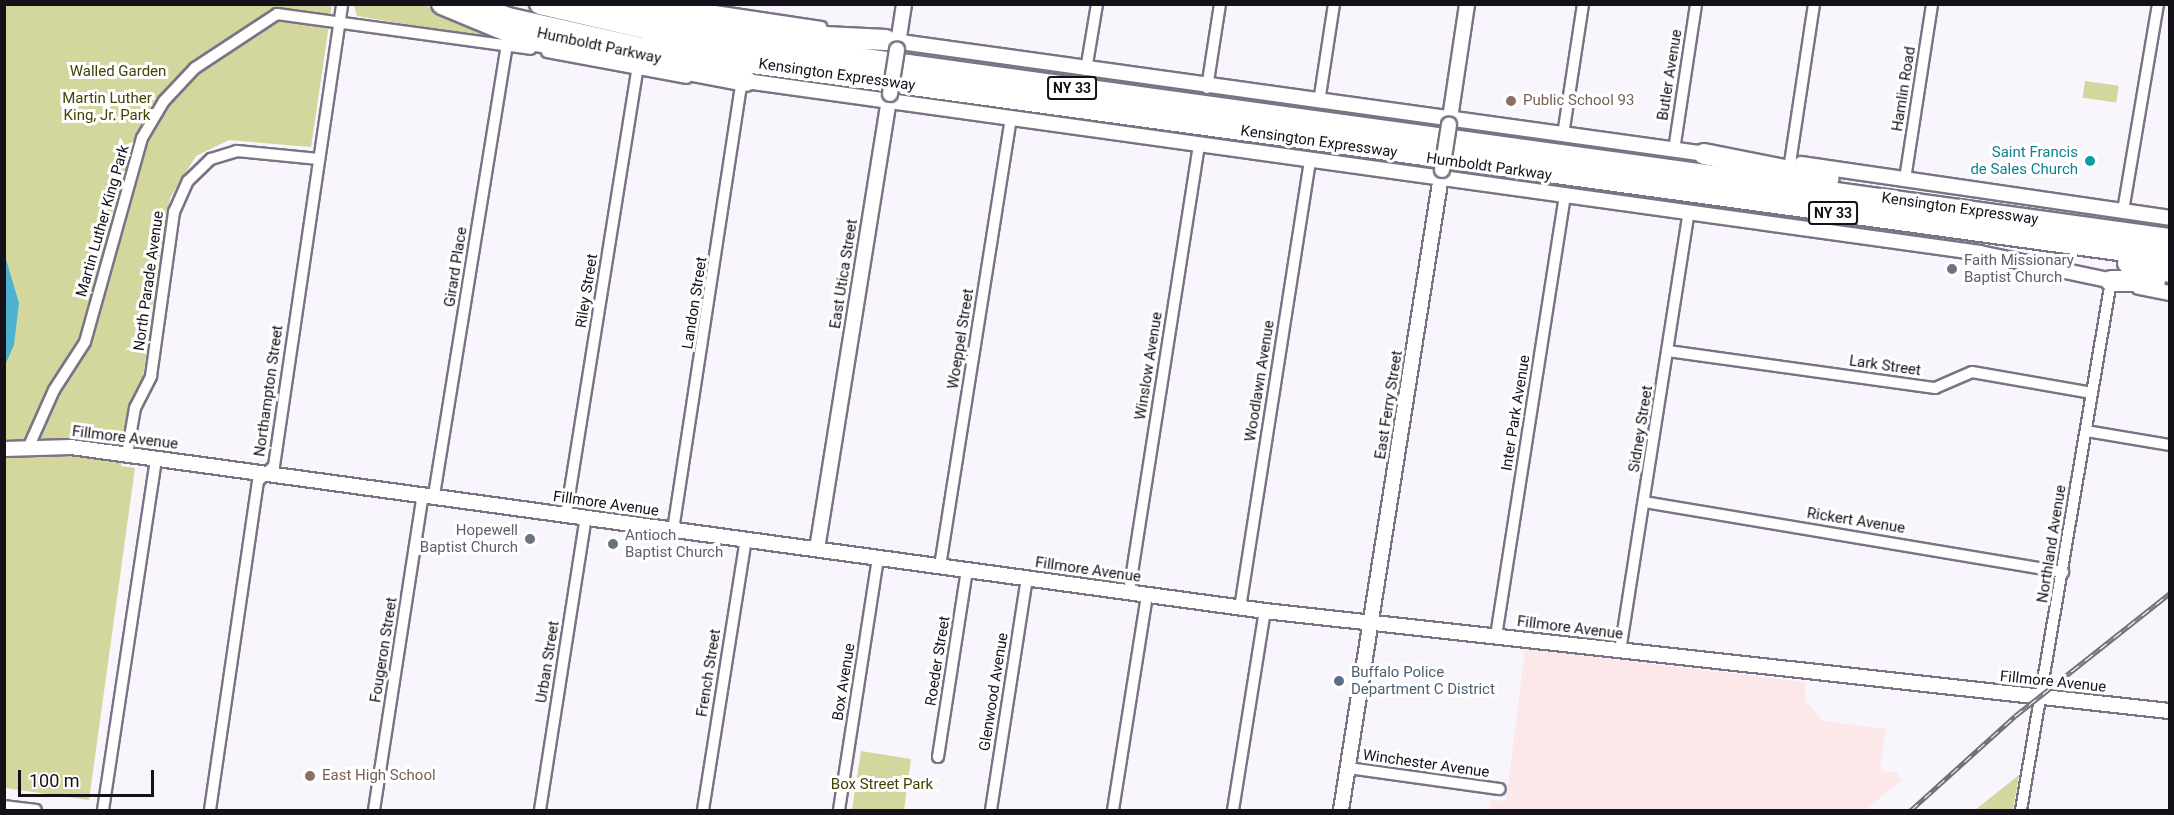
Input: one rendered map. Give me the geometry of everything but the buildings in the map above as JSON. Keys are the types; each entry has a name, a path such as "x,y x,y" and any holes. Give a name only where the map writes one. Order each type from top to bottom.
{"highway":[{"path":"442,4 526,39 746,81"},
{"name":"Kensington Expressway","path":"472,4 508,18 642,48 2169,257"},
{"name":"Kensington Expressway","path":"540,4 659,30 1895,199 2169,239"},
{"path":"584,4 825,37 894,44"},
{"path":"1704,154 1895,199"},
{"path":"2062,244 2169,272"},
{"path":"2110,281 2128,277 2169,283"}],"street":[{"name":"Northampton Street","path":"210,810 258,481 274,466 342,4"},
{"path":"668,4 755,10 894,44 1449,122 1790,163 2169,218"},
{"name":"East Utica Street","path":"817,549 890,98 894,44 904,4"},
{"path":"1086,70 1096,4"},
{"path":"1207,88 1220,4"},
{"path":"1319,102 1334,4"},
{"name":"East Ferry Street","path":"1341,810 1467,4"},
{"path":"1563,135 1583,4"},
{"name":"Butler Avenue","path":"1674,150 1696,4"},
{"path":"1790,163 1814,4"},
{"name":"Hamlin Road","path":"1905,179 1932,4"},
{"path":"2123,211 2158,4"},
{"name":"Martin Luther King Park","path":"28,446 54,390 85,342 142,138 164,101 195,68 277,9 339,24"},
{"name":"Humboldt Parkway","path":"339,24 507,44 637,73 746,81 890,98 1199,144 1442,173 1565,194 1980,253 2169,293"},
{"name":"Girard Place","path":"428,494 507,44"},
{"name":"Riley Street","path":"566,515 637,73"},
{"name":"Landon Street","path":"673,530 746,81"},
{"name":"Woeppel Street","path":"940,566 1011,117"},
{"name":"Winslow Avenue","path":"1129,592 1199,144"},
{"name":"North Parade Avenue","path":"128,454 135,408 151,376 174,212 188,181 212,159 237,151 319,159"},
{"name":"Woodlawn Avenue","path":"1240,608 1310,159"},
{"name":"Inter Park Avenue","path":"1496,636 1565,194"},
{"name":"Sidney Street","path":"1620,651 1689,211"},
{"name":"Northland Avenue","path":"2021,810 2042,697 2110,281"},
{"name":"Lark Street","path":"1668,351 1935,388 1972,372 2092,393"},
{"path":"2086,431 2169,445"},
{"name":"Fillmore Avenue","path":"4,449 28,446 128,454 1240,608 2169,711"},
{"path":"103,810 156,458"},
{"name":"Fougeron Street","path":"374,810 428,494"},
{"name":"Rickert Avenue","path":"1644,502 2063,572"},
{"name":"Urban Street","path":"540,810 586,517"},
{"name":"French Street","path":"703,810 746,540"},
{"name":"Box Avenue","path":"839,810 878,558"},
{"name":"Roeder Street","path":"938,757 967,569"},
{"name":"Glenwood Avenue","path":"992,810 1026,578"},
{"path":"1113,810 1147,595"},
{"path":"1233,810 1265,611"},
{"name":"Winchester Avenue","path":"1348,768 1500,789"},
{"path":"4,806 35,810"}],"shaded area":[{"path":"1525,649 1805,682 1805,701 1823,721 1886,729 1880,767 1885,773 1896,771 1901,780 1866,810 1490,810 1491,800 1506,801"}],"green space":[{"name":"Martin Luther King, Jr. Park","path":"5,5 332,5 311,147 229,140 196,156 170,198 143,377 125,426 121,466 135,468 89,800 5,788"},
{"path":"424,5 516,43 357,16 354,6"},
{"path":"2085,81 2119,86 2116,103 2083,98"},
{"name":"Box Street Park","path":"861,751 911,759 904,810 852,810"},
{"path":"2019,775 2013,810 1975,810"}],"water":[{"path":"5,256 19,303 14,345 5,365"}],"railway":[{"path":"1911,810 2015,716 2170,593"}],"place":[{"name":"Public School 93","path":"1511,101"},
{"name":"Saint Francis de Sales Church","path":"2090,161"},
{"name":"Faith Missionary Baptist Church","path":"1952,269"},
{"name":"Hopewell Baptist Church","path":"530,539"},
{"name":"Antioch Baptist Church","path":"613,544"},
{"name":"Buffalo Police Department C District","path":"1339,681"},
{"name":"East High School","path":"310,776"}],"park label":[{"name":"Walled Garden","path":"118,72"}]}
